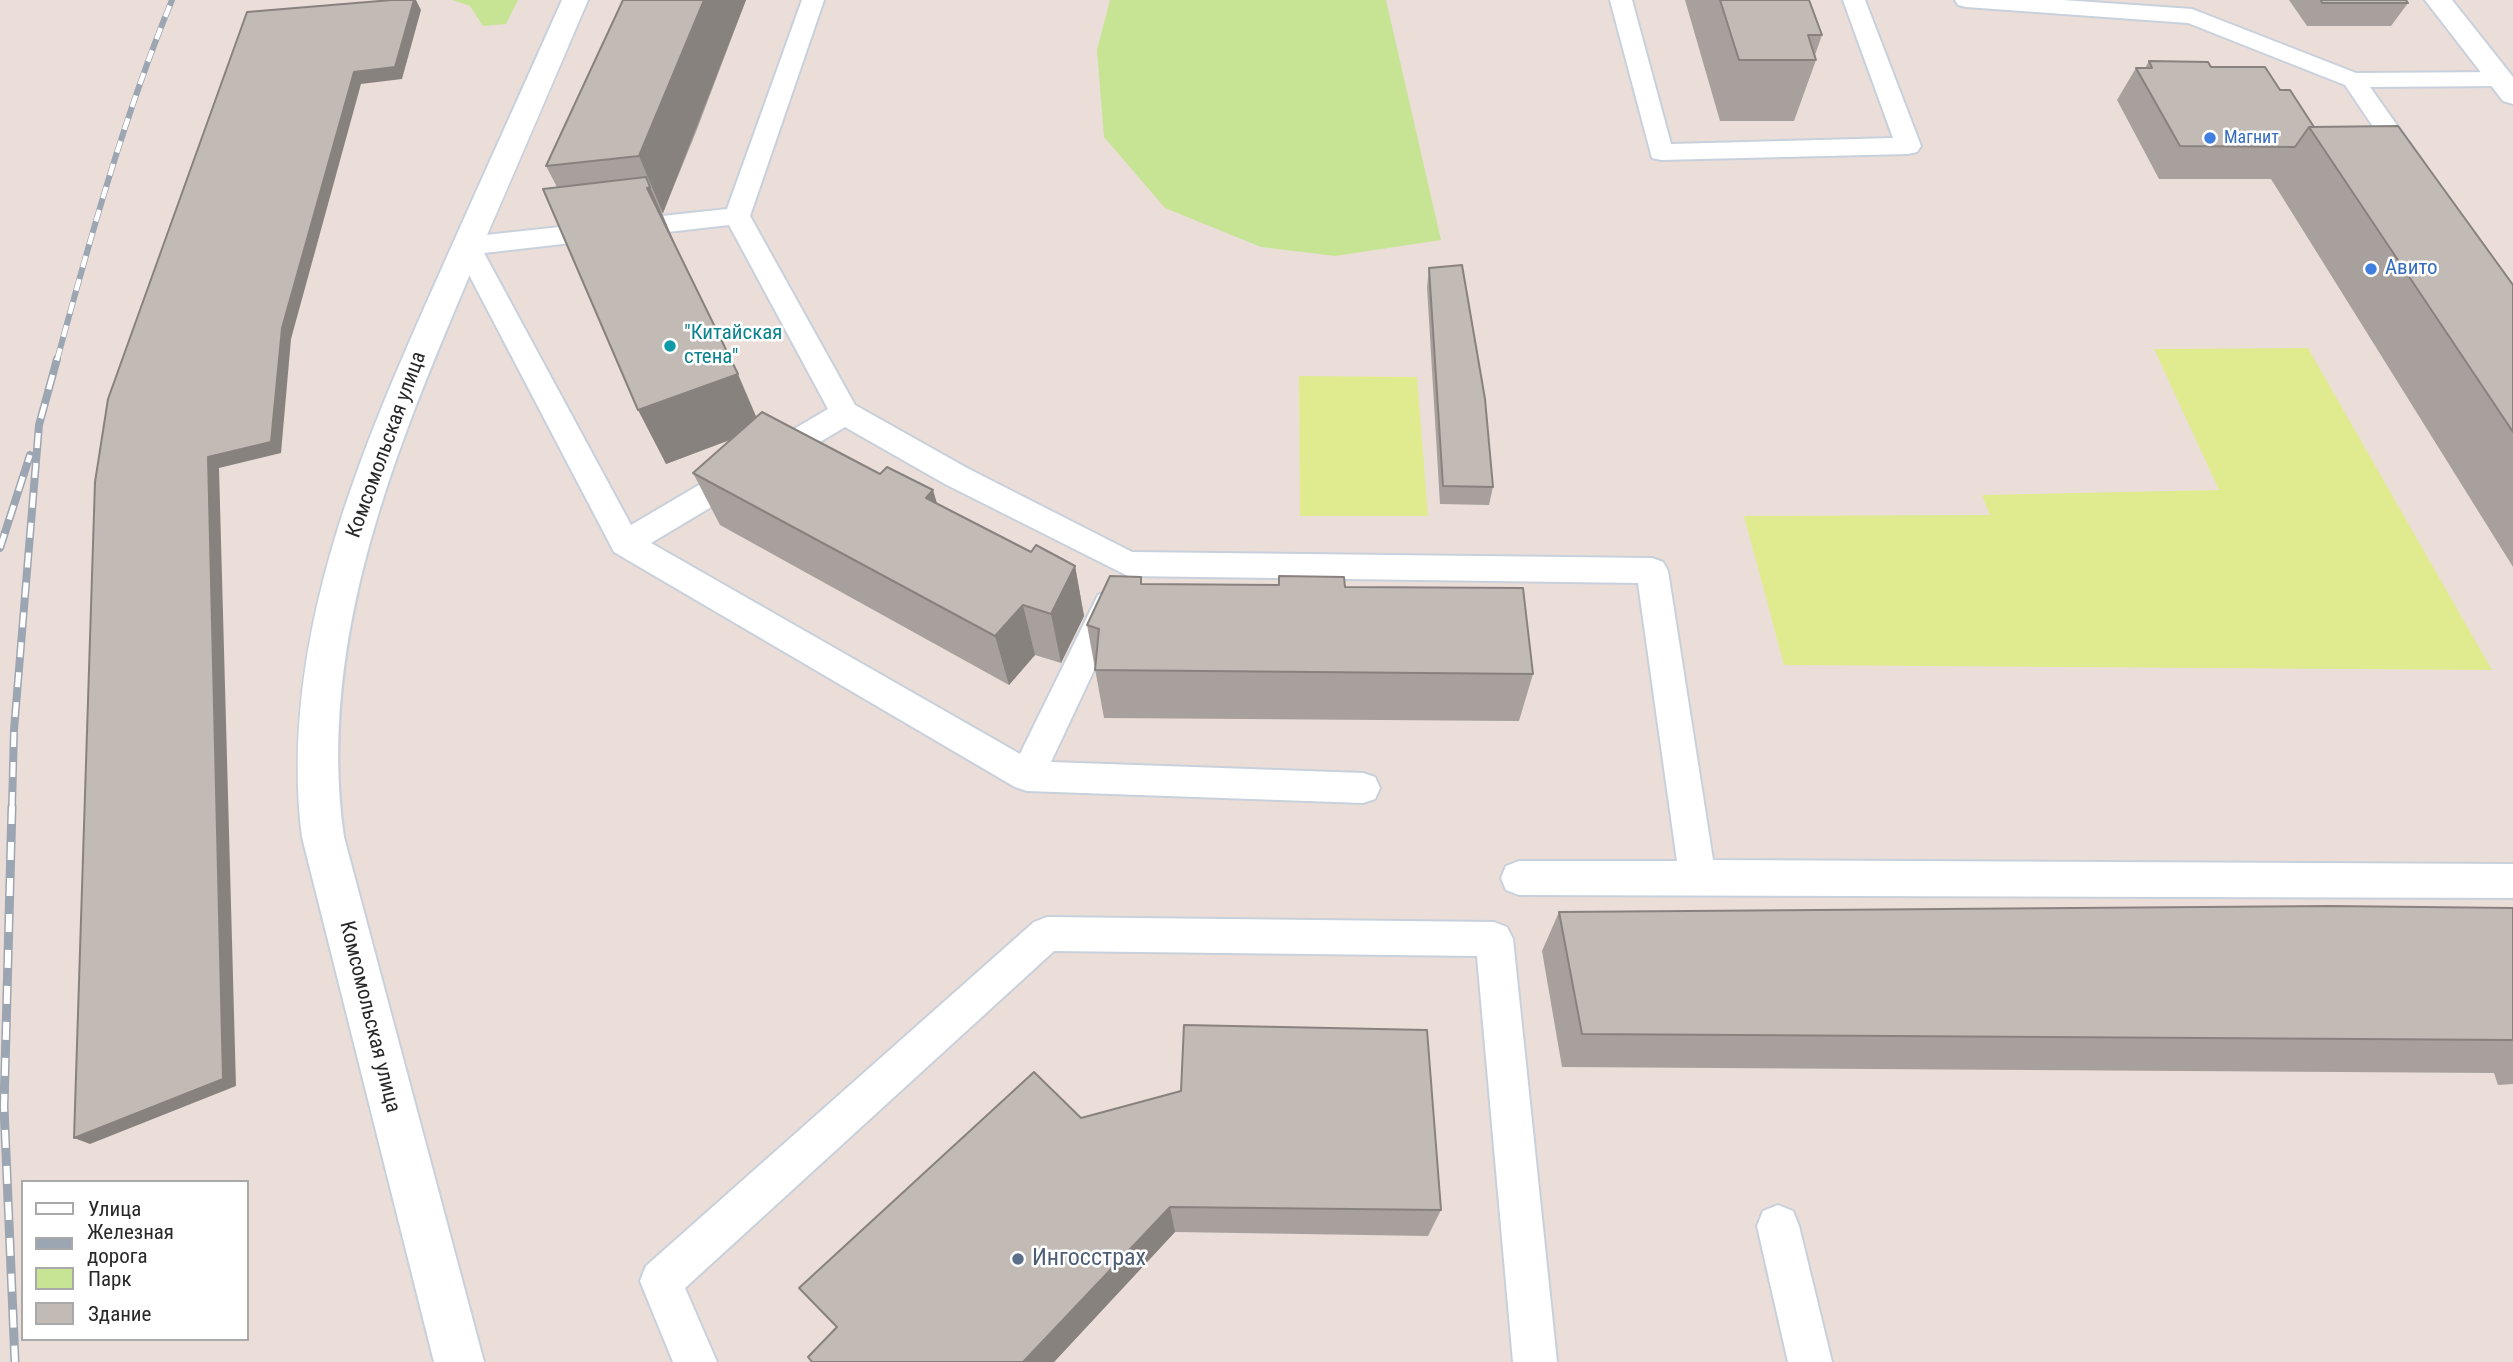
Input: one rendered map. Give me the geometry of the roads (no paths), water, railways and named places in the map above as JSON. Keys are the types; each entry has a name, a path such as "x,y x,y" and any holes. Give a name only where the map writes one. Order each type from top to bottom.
{"street":[{"name":"Комсомольская улица","path":"459,1362 323,836 317,747 328,644 351,541 377,458 575,0"},
{"path":"2438,0 2507,87"}],"lane":[{"path":"813,0 737,216 845,413 956,476 1128,564 1652,571 1697,877"},
{"path":"1621,0 1661,152 1908,146 1854,0"},
{"path":"1966,0 2192,16 2353,80 2507,87"},
{"path":"2353,80 2421,179"},
{"path":"737,216 467,246 625,544 1027,776 1363,788"},
{"path":"625,544 845,413"},
{"path":"1027,776 1128,564"},
{"path":"1519,878 2513,881"},
{"path":"695,1362 661,1281 1047,934 1493,939 1535,1362"},
{"path":"1778,1226 1810,1362"}],"railway":[{"path":"57,360 123,133 172,0"},
{"path":"12,807 14,730 39,425 57,359"},
{"path":"0,548 30,455"},
{"path":"12,806 4,1107 15,1362"}],"place":[{"name":"Магнит","path":"2210,138"},
{"name":"Авито","path":"2371,269"},
{"name":"\"Китайская стена\"","path":"670,346"},
{"name":"Ингосстрах","path":"1018,1259"}]}
